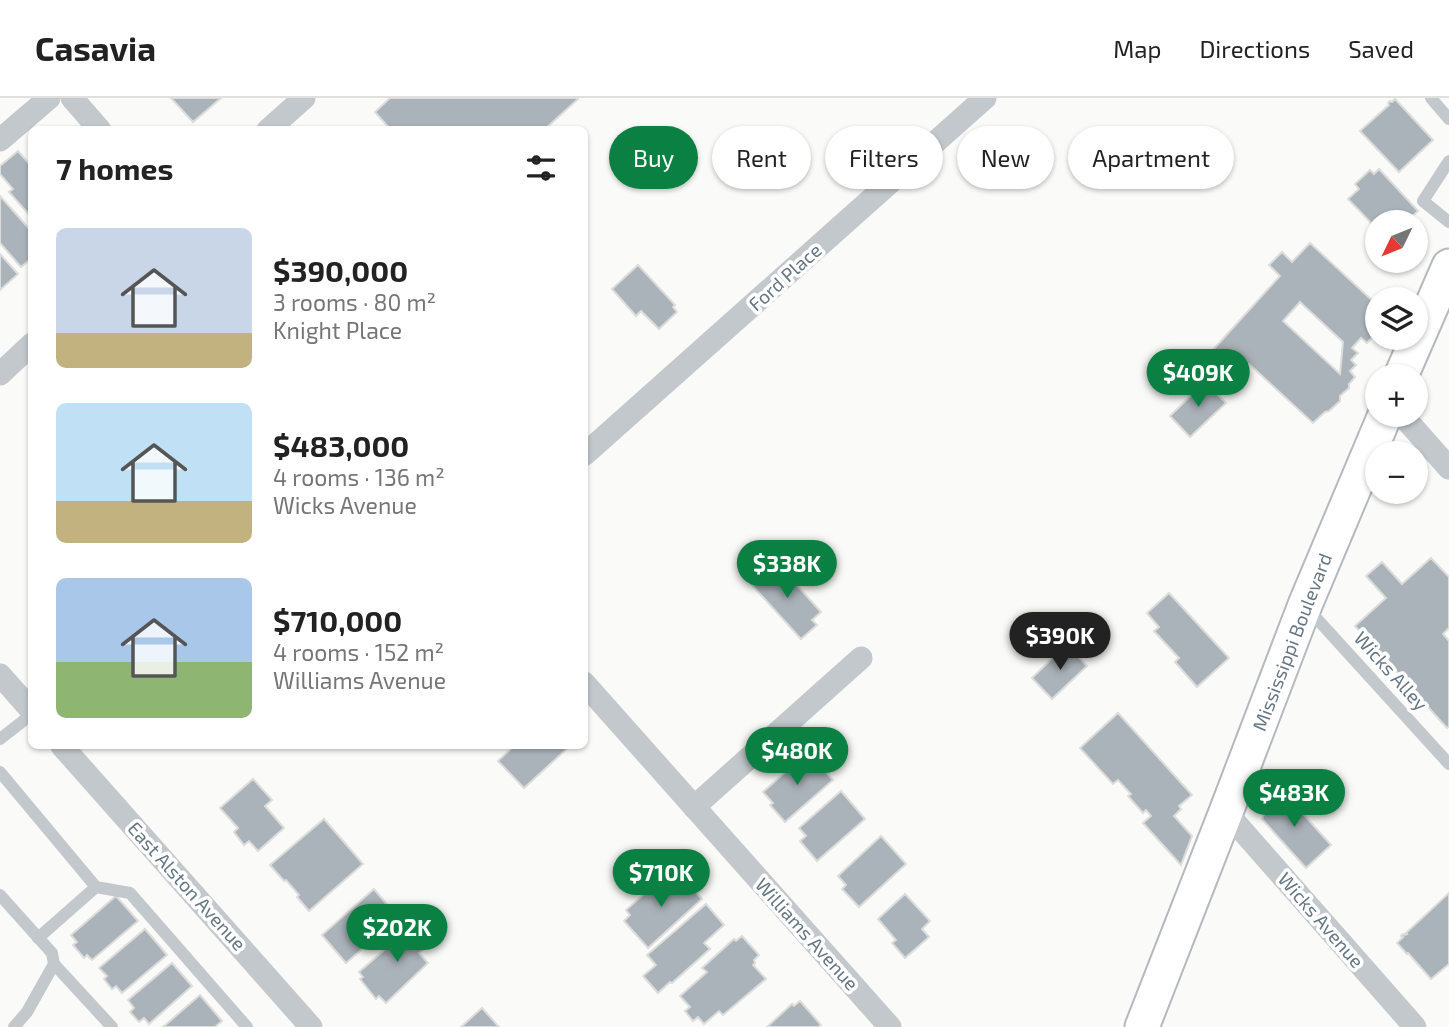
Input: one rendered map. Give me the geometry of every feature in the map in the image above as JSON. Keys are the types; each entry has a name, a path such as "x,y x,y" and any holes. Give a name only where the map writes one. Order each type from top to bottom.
{"main road":[{"path":"1406,364 1449,266"},
{"name":"Mississippi Boulevard","path":"1142,1027 1305,606 1380,427"}],"street":[{"path":"0,140 49,98"},
{"path":"72,98 96,126"},
{"path":"272,126 304,98"},
{"name":"Ford Place","path":"588,452 985,98"},
{"path":"0,374 28,348"},
{"path":"1413,427 1449,468"},
{"path":"694,807 861,658"},
{"path":"0,675 28,707"},
{"name":"Williams Avenue","path":"588,688 890,1027"},
{"name":"East Alston Avenue","path":"65,749 311,1027"},
{"name":"Wicks Avenue","path":"1226,812 1415,1027"}],"lane":[{"path":"1432,98 1449,119"},
{"path":"1448,167 1423,201 1449,222"},
{"name":"Wicks Alley","path":"1305,606 1449,764"},
{"path":"0,739 28,715"},
{"path":"0,772 96,887 130,893 247,1027"},
{"path":"38,938 96,887"},
{"path":"0,895 52,953 54,964 112,1027"},
{"path":"14,1027 27,1012 54,964"}],"building":[{"path":"171,98 221,98 193,122"},
{"path":"390,98 578,99 548,126 387,126 375,112"},
{"path":"1395,99 1433,140 1399,172 1360,131"},
{"path":"18,151 28,162 28,213 9,192 13,189 0,174 0,166"},
{"path":"1379,169 1417,210 1365,210 1365,217 1348,199 1359,189 1355,184 1370,170 1374,174"},
{"path":"0,196 28,228 28,261 21,267 0,243"},
{"path":"1310,243 1365,294 1365,341 1361,338 1352,348 1358,353 1351,360 1356,365 1350,371 1355,377 1349,388 1340,396 1340,401 1313,423 1249,364 1245,368 1241,364 1233,373 1211,352 1280,276 1269,265 1282,252 1292,262","holes":["1300,302 1343,342 1340,374 1283,321"]},
{"path":"0,254 18,274 0,290"},
{"path":"638,265 675,305 673,307 677,312 659,329 641,311 636,316 612,289"},
{"path":"1205,382 1226,403 1190,437 1170,416"},
{"path":"1431,558 1449,577 1449,628 1443,634 1449,641 1447,728 1355,626 1386,598 1366,576 1382,562 1402,584"},
{"path":"776,562 821,612 812,620 817,625 801,639 751,584"},
{"path":"1169,593 1229,658 1197,687 1175,662 1179,658 1154,631 1159,627 1147,613"},
{"path":"1067,644 1087,666 1052,699 1032,678"},
{"path":"1118,713 1192,795 1179,806 1181,809 1174,816 1192,836 1181,865 1143,823 1151,816 1146,810 1143,813 1118,780 1113,784 1080,748"},
{"path":"511,749 567,749 524,788 498,761"},
{"path":"808,752 833,780 785,822 763,792"},
{"path":"253,779 272,800 265,806 284,828 258,851 249,841 244,845 234,832 238,828 220,808"},
{"path":"1277,785 1331,845 1306,868 1262,819"},
{"path":"841,791 865,819 817,861 800,841 806,836 799,828"},
{"path":"324,819 363,864 309,911 297,897 299,895 270,865"},
{"path":"881,836 906,864 859,907 842,889 846,885 838,876"},
{"path":"666,875 673,883 681,876 702,899 648,948 624,921 630,915 626,910"},
{"path":"374,889 398,918 346,963 322,935"},
{"path":"1449,893 1449,964 1431,979 1397,943 1403,934 1407,934"},
{"path":"905,894 930,921 922,929 929,937 905,958 892,943 896,940 878,919"},
{"path":"116,896 138,921 92,960 87,955 84,958 73,945 77,942 71,935"},
{"path":"706,904 724,925 704,943 710,949 658,993 643,976 656,965 647,955"},
{"path":"418,921 432,937 419,953 428,963 386,1003 379,996 376,999 360,979 363,977 359,972"},
{"path":"145,929 167,955 122,993 116,986 112,989 104,979 107,976 99,968"},
{"path":"742,936 759,955 753,965 766,979 723,1015 719,1011 704,1024 698,1017 693,1021 685,1011 690,1007 680,996 707,972 702,968 734,939 736,941"},
{"path":"172,963 192,986 149,1024 144,1018 139,1022 130,1012 134,1008 128,1000"},
{"path":"200,995 222,1021 215,1027 163,1027"},
{"path":"800,1001 821,1025 767,1027 792,1004 794,1006"},
{"path":"482,1008 499,1027 461,1027"}]}
